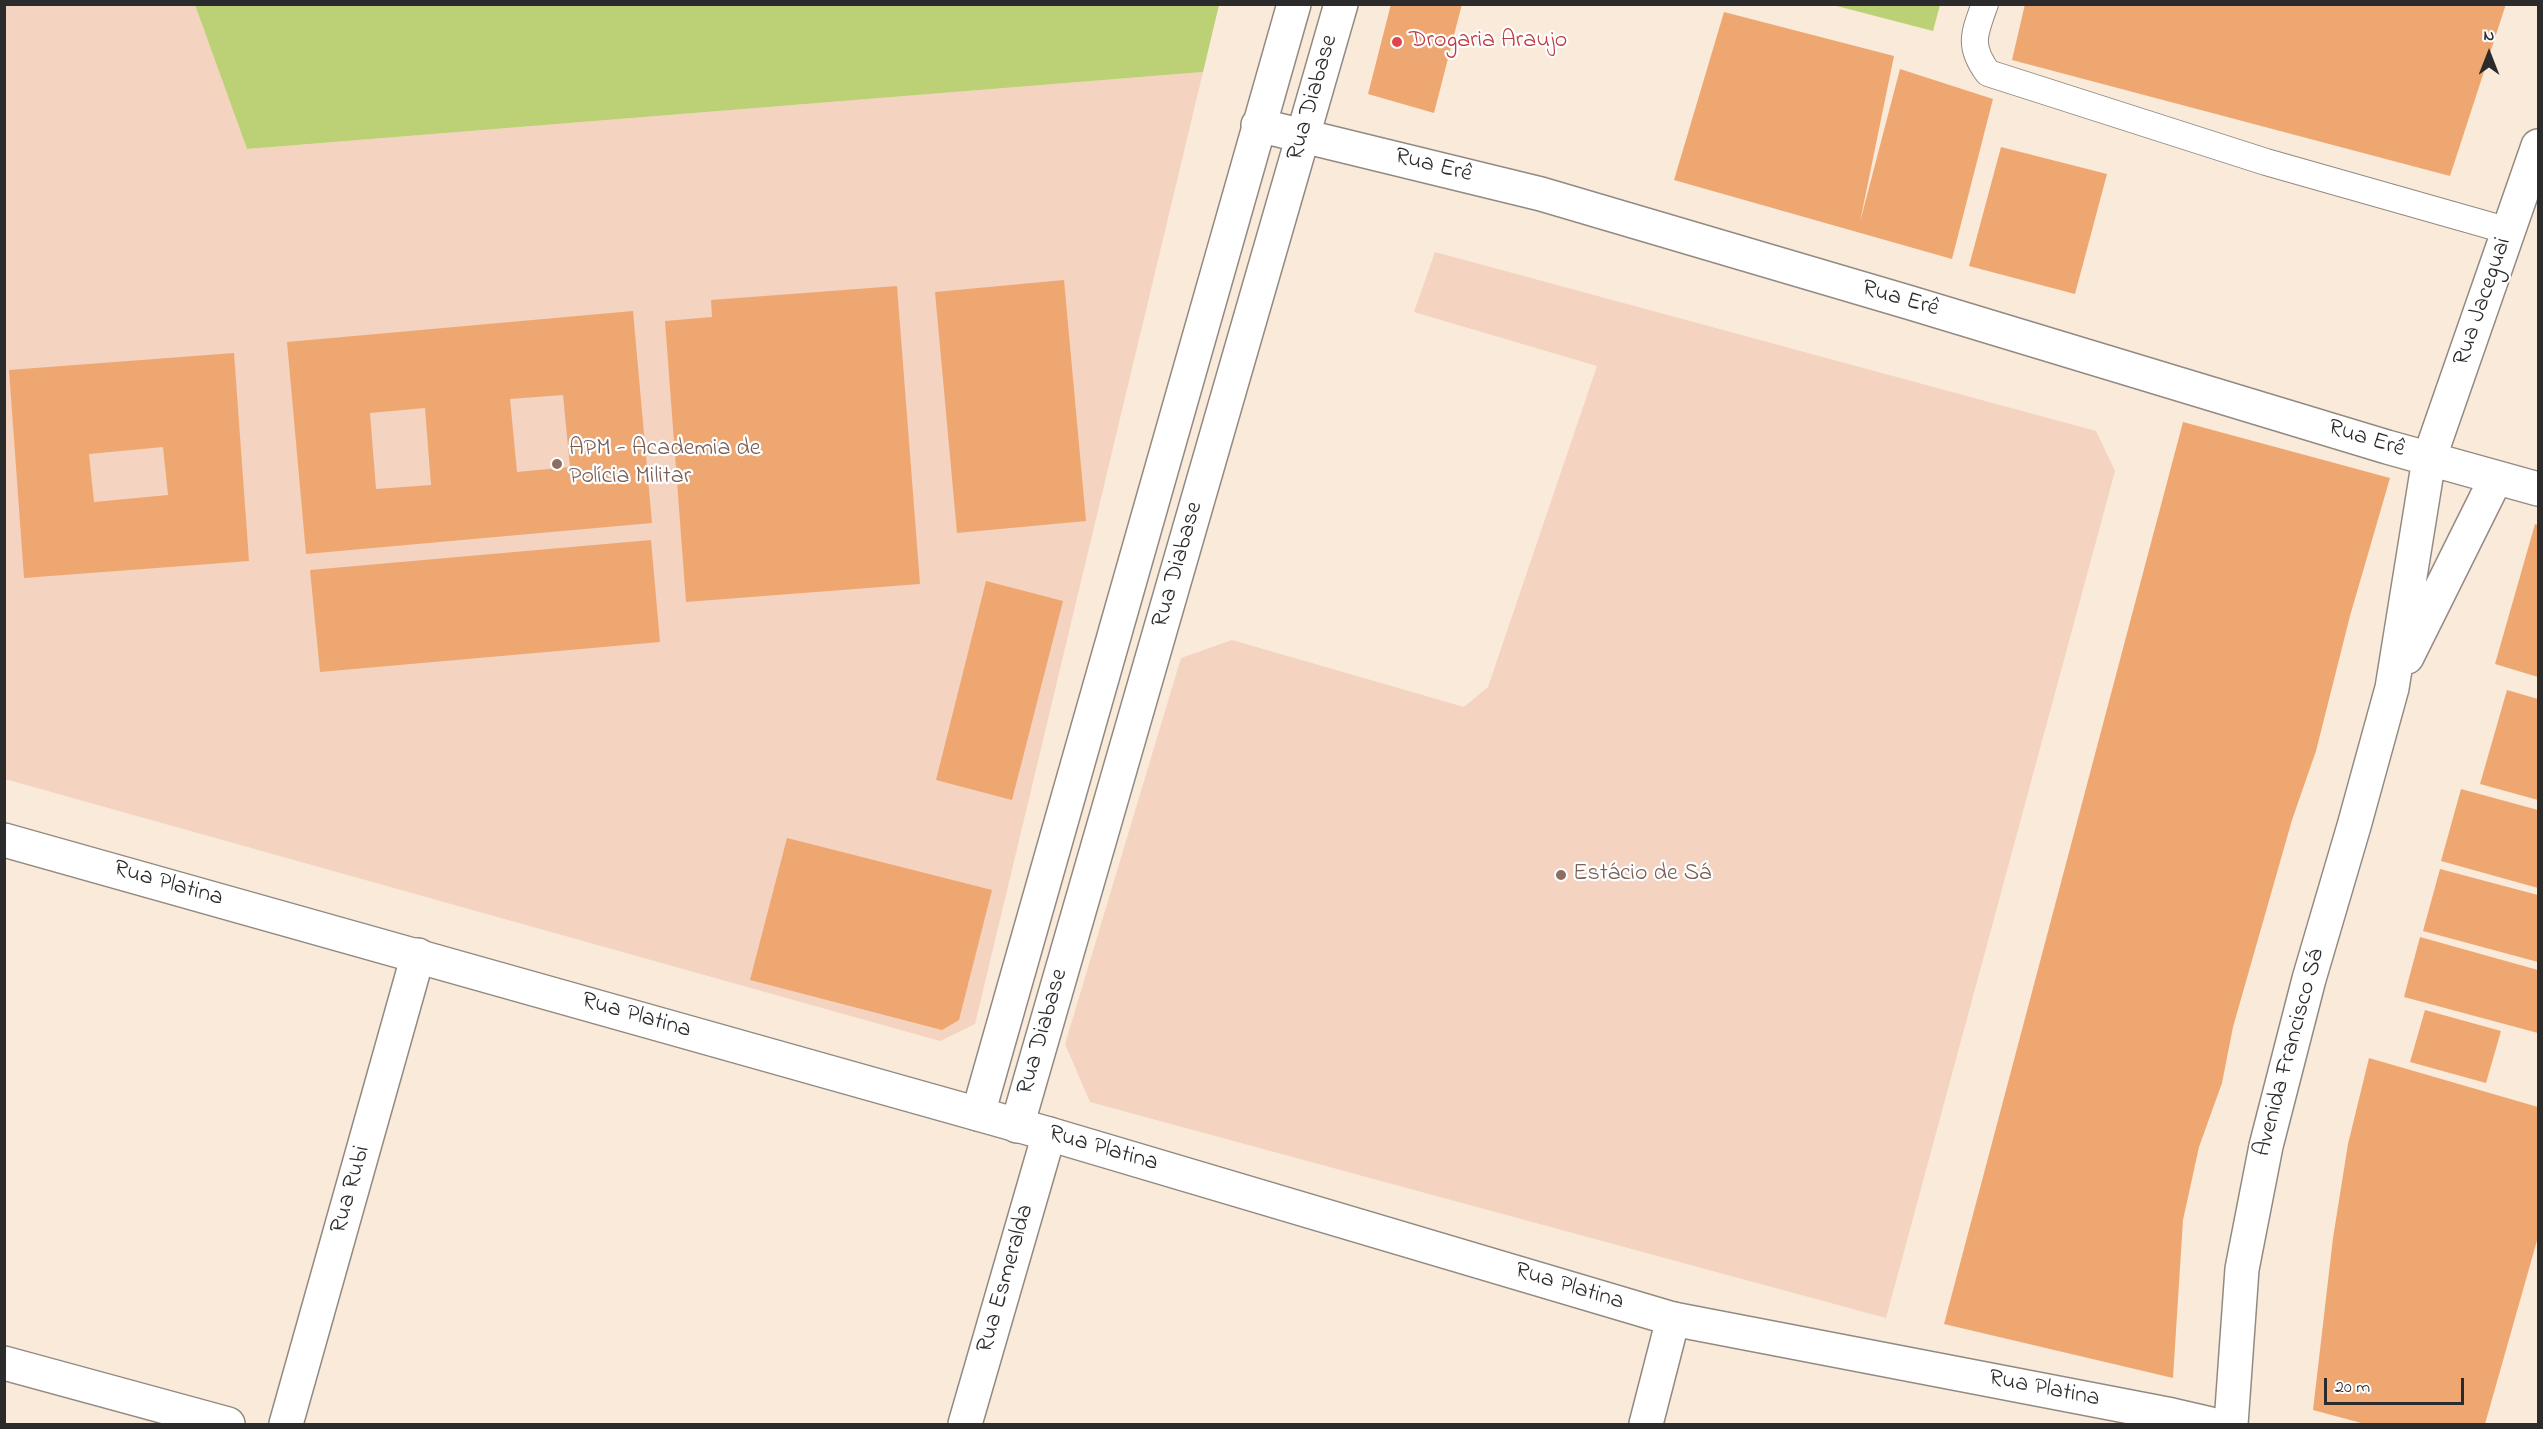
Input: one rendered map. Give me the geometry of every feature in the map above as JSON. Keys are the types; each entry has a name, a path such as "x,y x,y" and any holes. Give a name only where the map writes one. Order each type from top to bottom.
{"street":[{"name":"Rua Diabase","path":"978,1114 1294,4"},
{"name":"Rua Diabase","path":"1017,1126 1341,4"},
{"name":"Rua Erê","path":"1258,125 1541,194 2429,459 2538,489"},
{"name":"Rua Jaceguai","path":"2429,459 2538,146"},
{"name":"Avenida Francisco Sá","path":"2230,1425 2242,1269 2266,1146 2309,979 2392,688 2429,459"},
{"name":"Avenida Francisco Sá","path":"2392,688 2496,478"},
{"name":"Rua Platina","path":"4,840 1049,1134 1673,1319 2172,1415 2211,1425"},
{"name":"Rua Rubi","path":"286,1425 418,955"},
{"name":"Rua Esmeralda","path":"965,1425 1049,1134"},
{"path":"1646,1425 1673,1319"},
{"path":"4,1363 228,1425"}],"lane":[{"path":"1985,4 1974,35 1977,58 1988,74 2266,162 2509,231"}],"shaded area":[{"name":"APM - Academia de Polícia Militar","path":"4,5 195,5 247,149 1203,72 975,1024 940,1041 5,779"},
{"name":"Estácio de Sá","path":"1435,252 2096,431 2115,471 1886,1318 1090,1102 1065,1044 1181,658 1232,640 1464,707 1488,687 1597,366 1414,312"}],"green space":[{"path":"1940,4 1933,31 1833,5"},
{"path":"195,5 1219,5 1203,72 247,149"}],"building":[{"path":"1391,4 1462,4 1434,113 1368,94"},
{"path":"2025,4 2506,4 2450,176 2012,60"},
{"path":"1724,12 1894,56 1860,222 1900,69 1993,99 1952,259 1674,180"},
{"path":"2001,147 2107,174 2075,294 1969,266"},
{"path":"1064,280 1086,521 957,533 935,292"},
{"path":"897,286 920,584 686,602 665,321 712,317 711,300"},
{"path":"633,311 652,523 306,554 287,342","holes":["563,395 570,467 517,472 510,399","425,408 431,485 376,489 370,413"]},
{"path":"234,353 249,561 24,578 9,370","holes":["163,447 168,495 94,502 89,454"]},
{"path":"2183,422 2390,478 2350,616 2316,751 2292,820 2233,1027 2222,1083 2199,1147 2183,1220 2173,1378 1944,1324"},
{"path":"2535,524 2538,525 2538,677 2495,664"},
{"path":"651,540 660,642 320,672 310,570"},
{"path":"986,581 1063,601 1012,800 936,780"},
{"path":"2507,690 2538,699 2538,800 2480,784"},
{"path":"2461,789 2538,810 2538,888 2441,861"},
{"path":"787,838 992,890 959,1020 942,1030 750,980"},
{"path":"2440,869 2538,895 2538,962 2423,931"},
{"path":"2420,937 2538,970 2538,1033 2404,997"},
{"path":"2425,1010 2501,1031 2486,1083 2410,1062"},
{"path":"2369,1058 2538,1107 2538,1237 2485,1424 2365,1424 2313,1410 2333,1238 2348,1144"}],"place":[{"name":"Drogaria Araujo","path":"1397,42"},
{"name":"APM - Academia de Polícia Militar","path":"557,464"},
{"name":"Estácio de Sá","path":"1561,875"}]}
